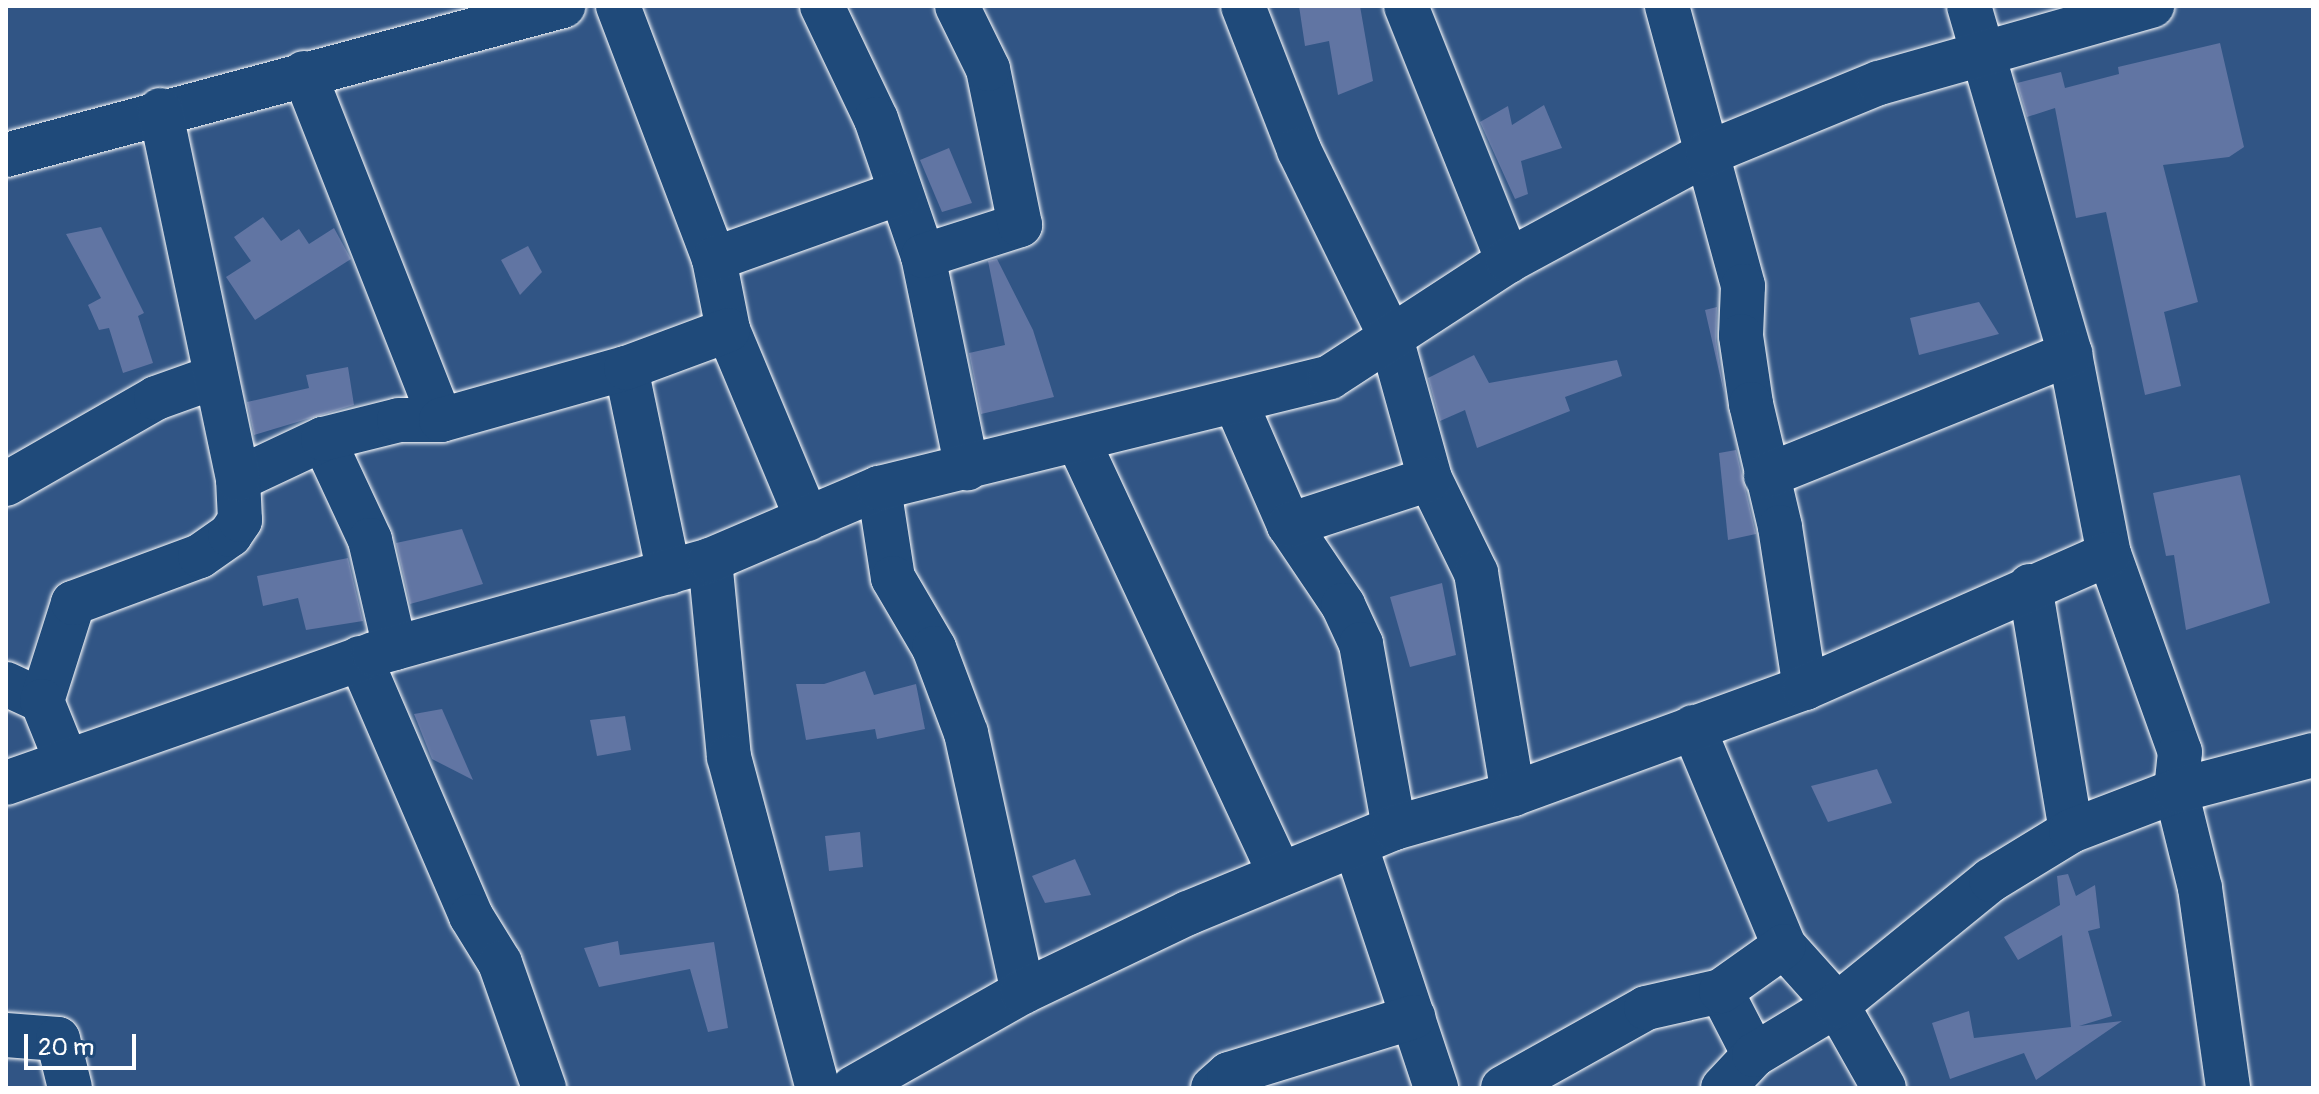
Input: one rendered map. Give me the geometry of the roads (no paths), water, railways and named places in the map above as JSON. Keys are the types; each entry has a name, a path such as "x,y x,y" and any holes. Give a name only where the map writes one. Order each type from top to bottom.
{"street":[{"path":"6,155 160,110 304,73 439,21 563,6"},
{"path":"618,6 714,259 728,330 807,519"},
{"path":"822,6 876,119 923,256 967,468"},
{"path":"923,256 1020,225 988,69 957,6"},
{"path":"1243,6 1299,150 1391,338 1430,479 1476,573 1513,794"},
{"path":"1406,6 1508,261"},
{"path":"1667,6 1743,286 1741,336 1805,688"},
{"path":"1969,6 1979,54 2070,354 2109,554 2180,752 2176,791 2200,888 2228,1088"},
{"path":"6,783 65,758 378,653 710,560 879,488 1079,443 1330,377 1508,261 1708,153 1879,83 2152,6"},
{"path":"304,73 441,420"},
{"path":"65,758 24,692 73,603 136,575 169,571 230,535 240,520 238,479 212,378 160,110"},
{"path":"714,259 899,193"},
{"path":"238,479 323,439 399,420 441,420 626,368 728,330"},
{"path":"1766,476 2070,354"},
{"path":"626,368 669,573"},
{"path":"6,484 156,398 212,378"},
{"path":"1235,401 1289,525 1343,605 1361,644 1375,837 1413,1017 1436,1088"},
{"path":"323,439 370,540 378,653 471,916 500,963 544,1088"},
{"path":"1079,443 1280,875"},
{"path":"1289,525 1430,479"},
{"path":"879,488 893,578 934,648 966,733 1023,992"},
{"path":"853,1088 1023,992 1280,875 1375,837 1513,794 1805,688 2030,586 2109,554"},
{"path":"710,560 729,757 818,1088"},
{"path":"2030,586 2071,831"},
{"path":"1693,727 1784,946 1837,1005 1884,1088"},
{"path":"1723,1088 1754,1055 1837,1005 1991,880 2071,831 2176,791 2313,755"},
{"path":"1503,1088 1646,1008 1721,991 1784,946"},
{"path":"1721,991 1754,1055"},
{"path":"1213,1088 1229,1074 1413,1017"},
{"path":"6,1035 58,1039 70,1088"}]}
